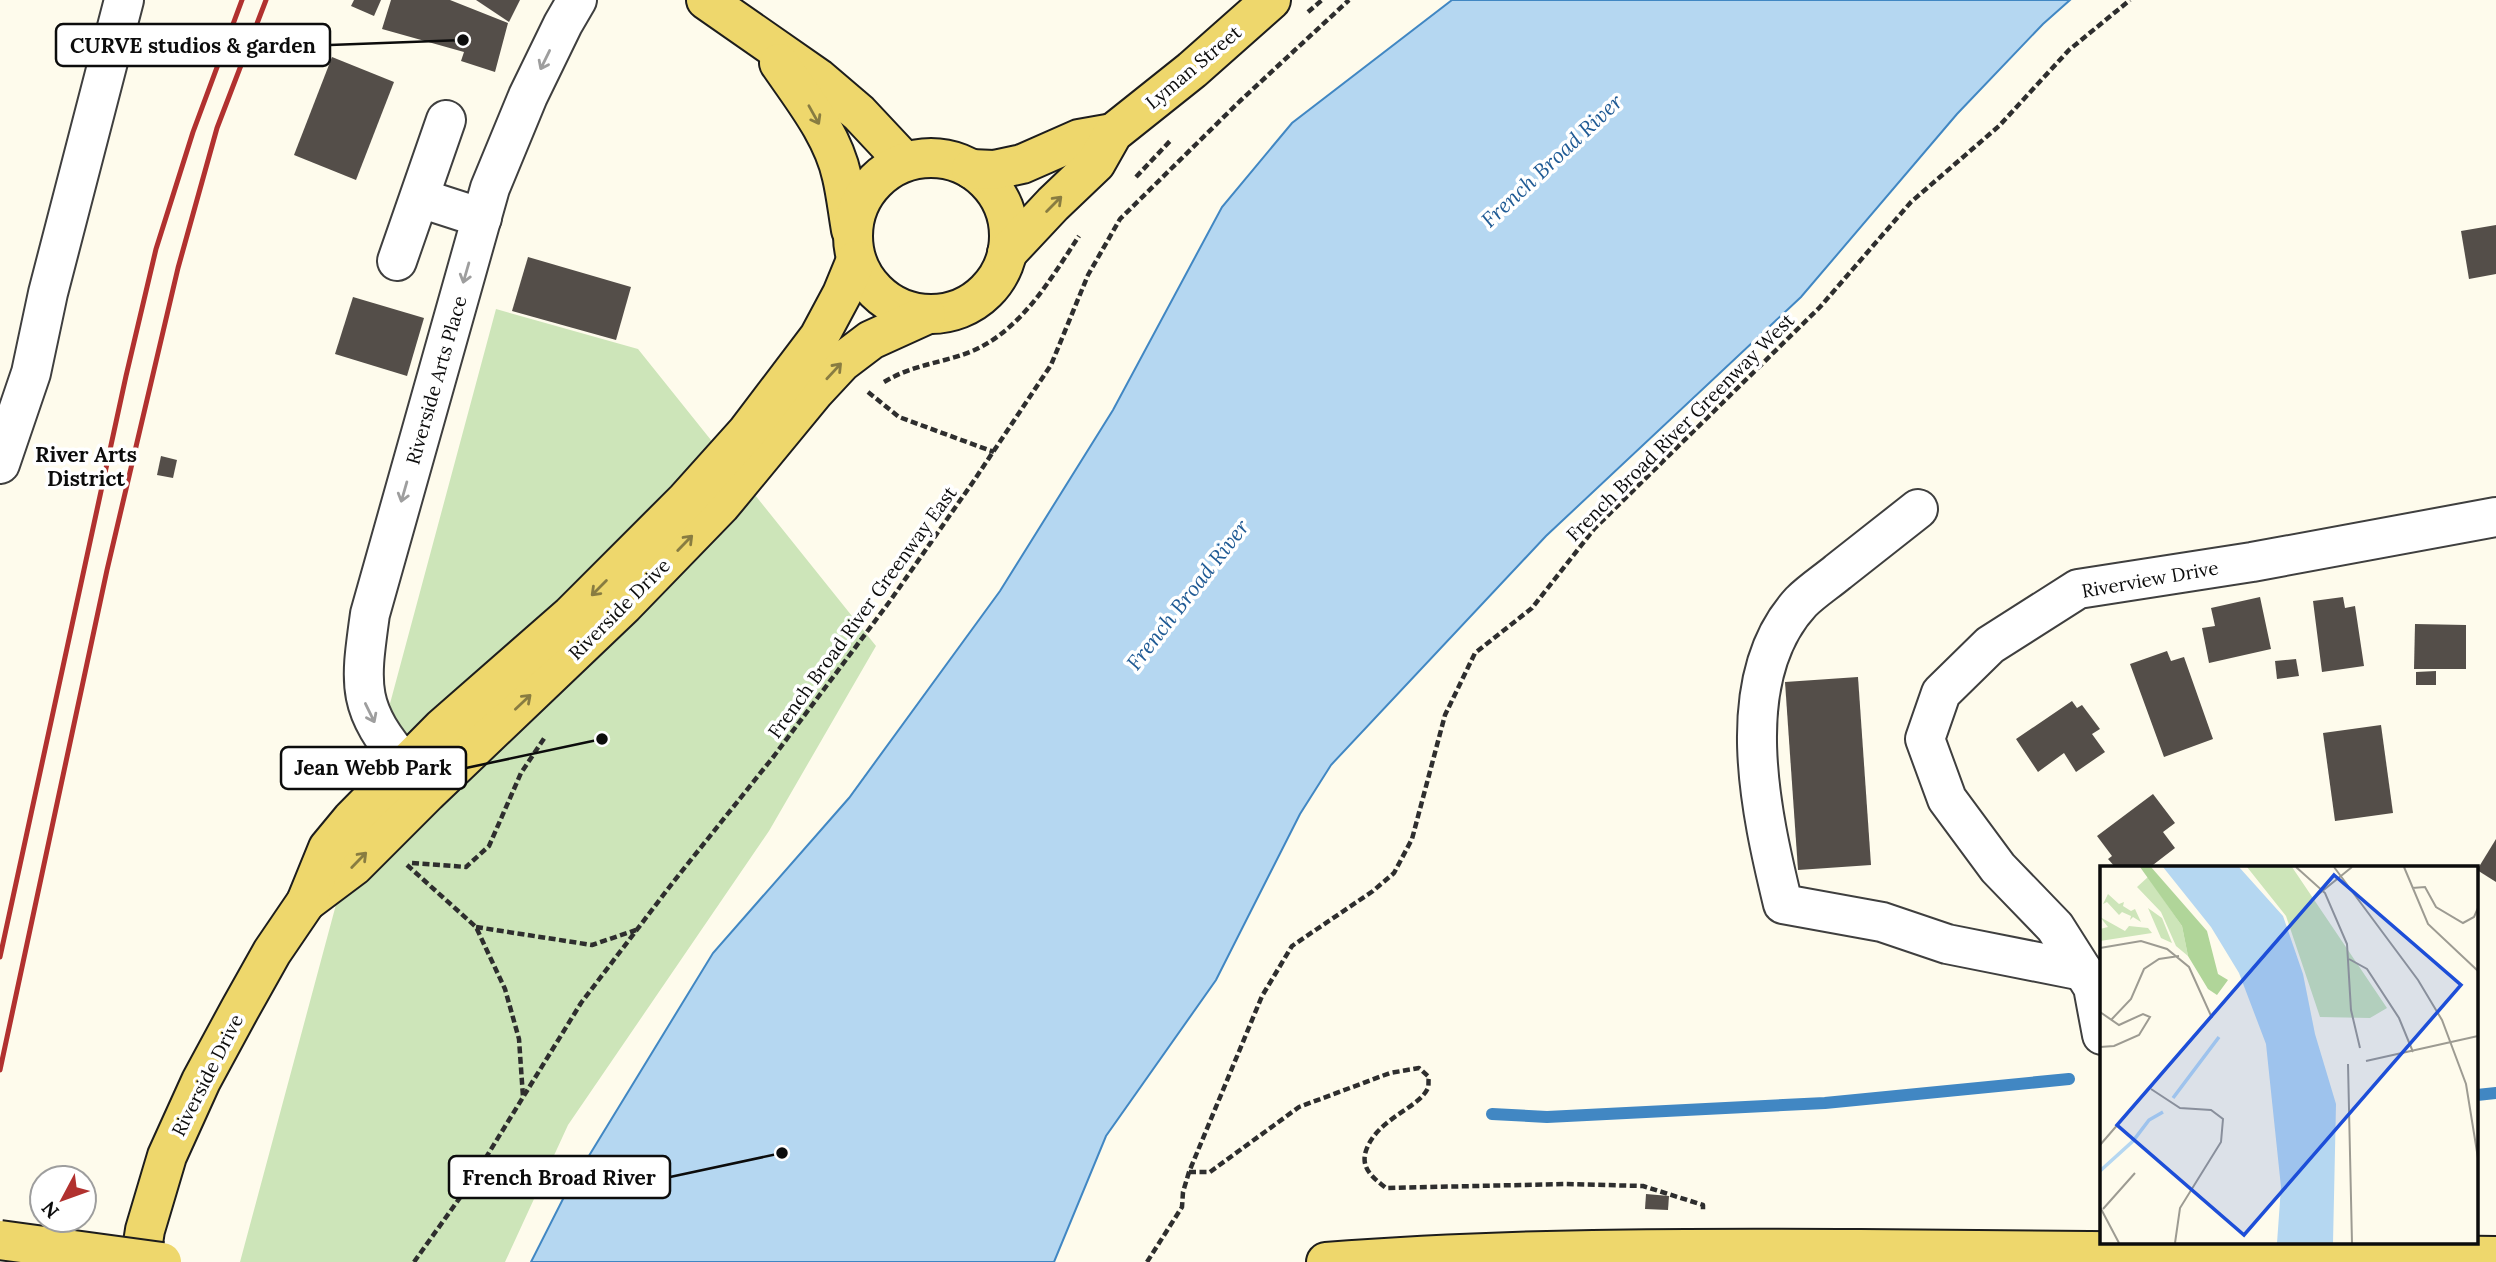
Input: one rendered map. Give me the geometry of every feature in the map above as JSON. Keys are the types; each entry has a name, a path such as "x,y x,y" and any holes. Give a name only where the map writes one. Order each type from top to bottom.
{"main road":[{"path":"706,0 818,78 849,104 904,161"},
{"name":"Lyman Street","path":"1007,253 1096,163 1113,133 1192,71 1286,9"},
{"path":"762,39 808,104 828,139 842,174 854,248 867,282 884,300 904,310 926,315 947,313 968,305 986,292 1000,274 1007,253 1009,231 1005,210 993,188 971,169 953,160 904,161 883,173 866,190 855,212 854,248"},
{"name":"Lyman Street","path":"971,169 994,170 1022,164 1079,139 1113,133"},
{"name":"Riverside Drive","path":"140,1262 145,1230 167,1156 201,1081 272,952 306,902 328,848 352,819 442,728 571,615 686,500 747,432 819,337 842,294 854,248"},
{"name":"Riverside Drive","path":"306,902 354,866 624,605 721,505 842,362 871,340 926,315"},
{"path":"0,1240 162,1262"},
{"path":"1326,1262 1704,1248 2128,1246 2496,1256"}],"street":[{"path":"0,464 31,373 48,293 124,0"},
{"name":"Riverside Arts Place","path":"405,765 382,736 365,703 363,663 370,614 482,218 508,139 577,0"},
{"path":"397,261 446,120"},
{"path":"420,198 482,218"},
{"path":"1918,509 1802,601 1780,629 1761,684 1756,746 1766,832 1783,904 1882,922 1947,944 2083,971"},
{"name":"Riverview Drive","path":"2100,1024 2093,987 2054,927 1998,868 1947,799 1925,739 1941,693 1990,645 2078,589 2252,562 2496,517"}],"path":[{"path":"1286,9 1322,0"},
{"name":"French Broad River Greenway East","path":"414,1262 470,1185 581,1003 774,756 890,601 973,482 1051,365 1088,275 1120,219 1349,0"},
{"name":"French Broad River Greenway West","path":"1146,1262 1182,1207 1189,1172 1262,996 1292,946 1373,891 1394,873 1412,839 1445,715 1475,653 1532,608 1594,529 1820,307 1911,202 1999,125 2069,50 2130,0"},
{"path":"1128,185 1173,138"},
{"path":"859,402 869,392 904,370 971,351 1012,326 1045,288 1082,232"},
{"path":"869,392 899,417 993,452"},
{"path":"523,1097 519,1040 505,989 476,927 404,863 466,867 489,846 521,773 550,730"},
{"path":"476,927 592,945 637,930"},
{"path":"1189,1172 1210,1172 1299,1107 1390,1073 1419,1068 1429,1077 1428,1088 1383,1125 1371,1138 1364,1155 1369,1175 1386,1188 1565,1184 1643,1186 1703,1205 1704,1248"}],"green space":[{"path":"496,309 638,349 876,646 769,831 568,1125 505,1262 240,1262"}],"water":[{"path":"1452,0 2070,0 2043,24 1957,114 1801,297 1546,536 1331,765 1300,814 1216,980 1106,1136 1054,1262 531,1262 565,1195 713,953 849,798 1000,591 1113,410 1222,207 1292,123"}],"building":[{"path":"354,0 381,0 374,16 351,6"},
{"path":"391,0 450,0 508,23 495,72 461,61 464,52 382,29"},
{"path":"476,0 520,0 509,22"},
{"path":"332,57 394,82 356,180 294,155"},
{"path":"2496,225 2496,274 2469,279 2461,231"},
{"path":"528,257 631,287 616,340 512,311"},
{"path":"353,297 424,318 407,376 335,354"},
{"path":"161,456 177,460 173,478 157,475"},
{"path":"2260,597 2271,649 2209,663 2202,628 2215,626 2211,608"},
{"path":"2343,597 2345,608 2355,606 2364,666 2322,672 2313,601"},
{"path":"2415,624 2466,625 2466,669 2414,669"},
{"path":"2167,651 2171,661 2184,657 2213,739 2164,757 2130,664"},
{"path":"2296,659 2299,676 2277,679 2275,661"},
{"path":"2436,671 2436,685 2416,685 2416,672"},
{"path":"1858,677 1871,865 1798,870 1785,682"},
{"path":"2072,701 2077,708 2082,705 2100,729 2092,734 2105,752 2076,772 2064,753 2038,772 2016,739"},
{"path":"2381,725 2393,813 2335,821 2323,733"},
{"path":"2153,794 2175,823 2163,832 2175,848 2152,866 2114,866 2108,859 2112,856 2097,836"},
{"path":"2496,839 2496,882 2478,868"},
{"path":"1646,1194 1669,1196 1668,1210 1645,1209"}],"waterway":[{"path":"1492,1114 1547,1117 1825,1103 2069,1079"},
{"path":"2478,1095 2496,1093"}],"railway":[{"path":"0,957 156,249 193,132 242,0"},
{"path":"0,1070 107,570 178,268 217,128 266,0"}],"place":[{"name":"CURVE studios & garden","path":"463,40"},
{"name":"Jean Webb Park","path":"602,739"},
{"name":"French Broad River","path":"782,1153"}],"district":[{"name":"River Arts District","path":"86,467"}]}
